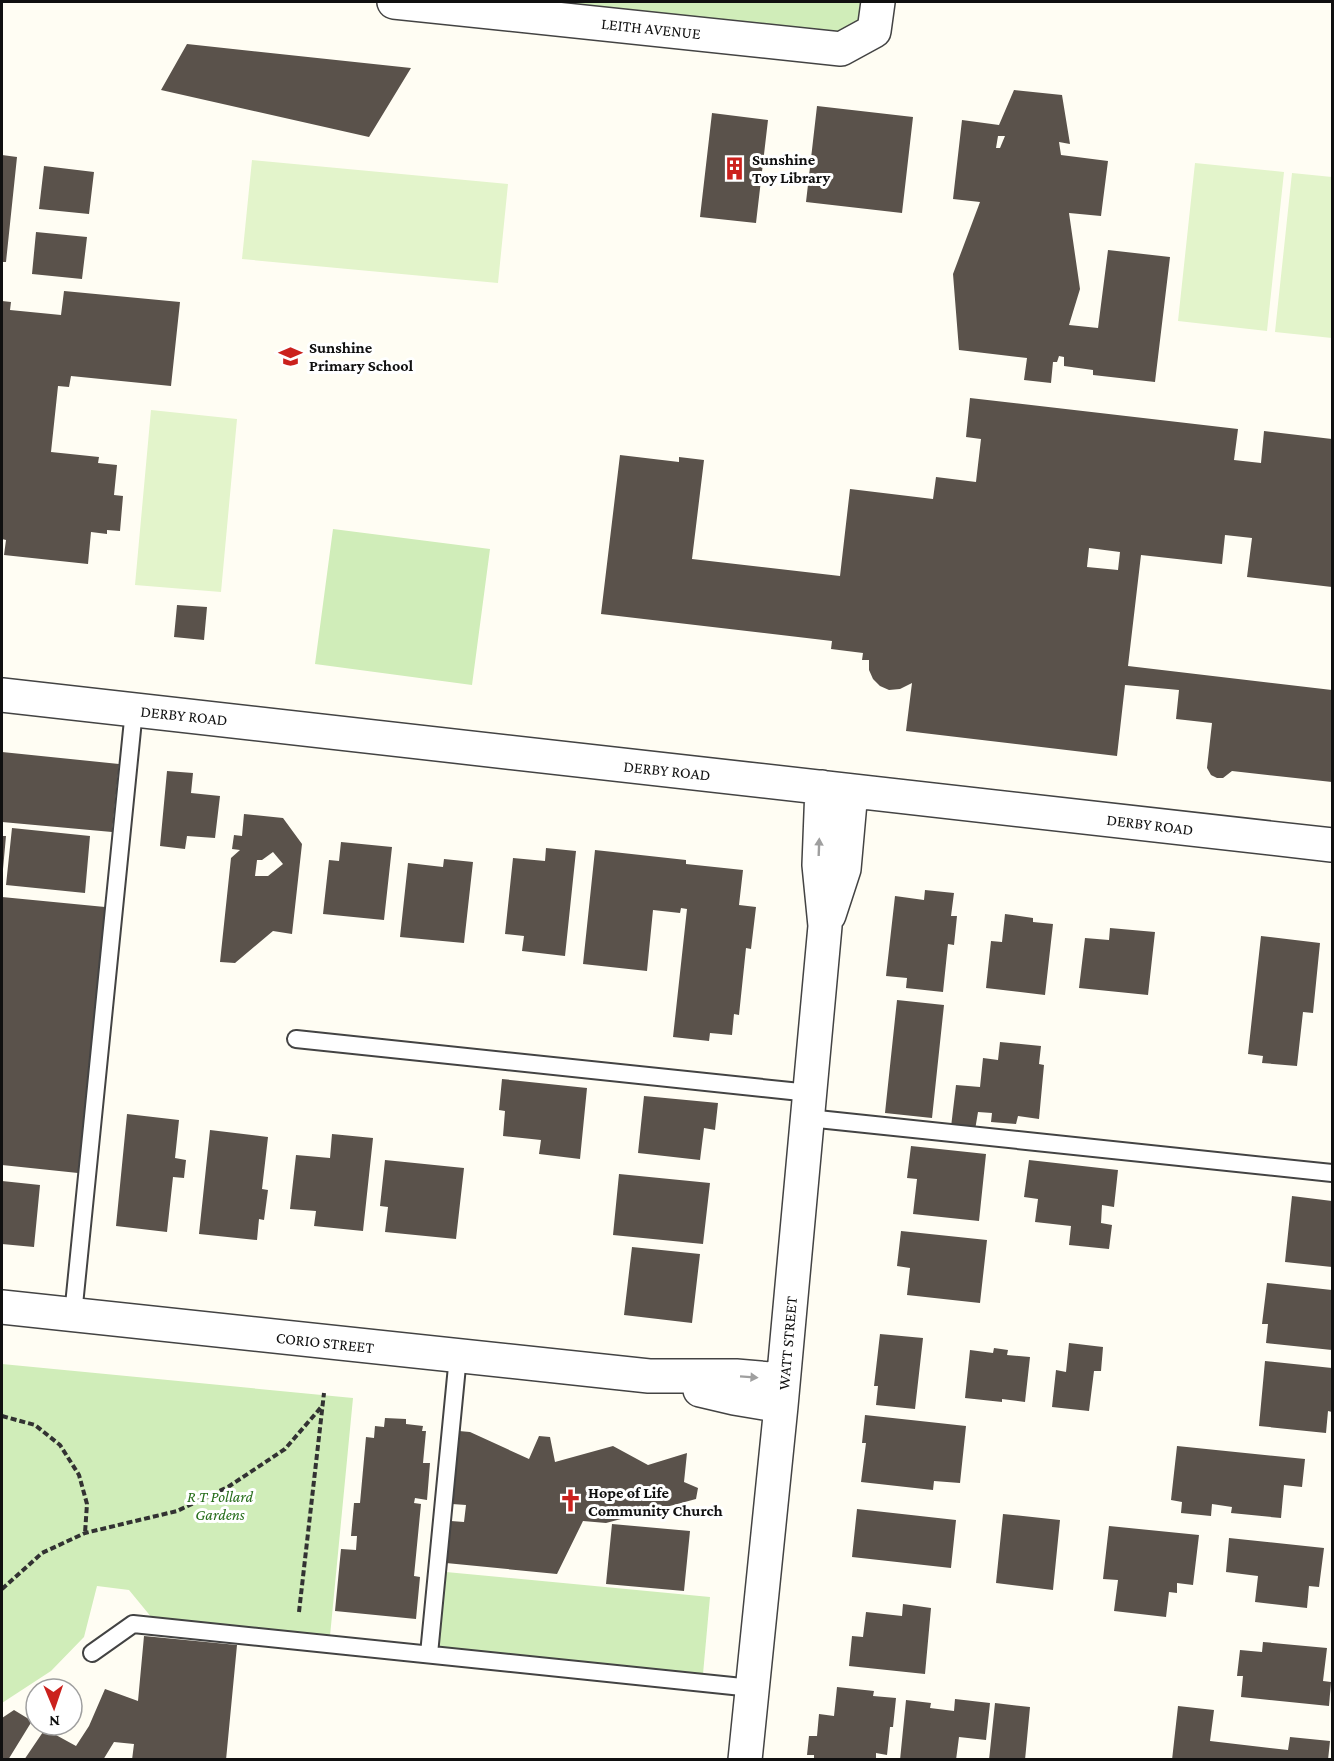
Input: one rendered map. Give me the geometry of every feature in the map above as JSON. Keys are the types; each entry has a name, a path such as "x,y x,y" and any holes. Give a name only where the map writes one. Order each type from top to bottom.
{"street":[{"name":"LEITH AVENUE","path":"393,2 841,49 874,31 878,2"},
{"name":"DERBY ROAD","path":"2,695 1332,845"},
{"name":"WATT STREET","path":"745,1760 825,926 844,869 836,789"},
{"name":"CORIO STREET","path":"2,1307 649,1376 736,1376 782,1393"}],"lane":[{"path":"73,1315 134,710"},
{"path":"296,1039 1332,1173"},
{"path":"429,1654 458,1356"},
{"path":"92,1653 133,1624 752,1689"}],"path":[{"path":"296,1641 324,1393"},
{"path":"2,1589 42,1553 85,1533 177,1511 228,1487 285,1449 323,1405"},
{"path":"2,1416 35,1425 60,1445 79,1475 87,1504 85,1533"}],"green space":[{"path":"533,2 869,2 858,24 835,34"},
{"path":"252,160 508,184 498,283 242,259"},
{"path":"1195,163 1284,172 1267,331 1178,321"},
{"path":"1292,173 1332,177 1332,338 1275,332"},
{"path":"151,410 237,419 221,592 135,585"},
{"path":"333,529 490,549 472,685 315,664"},
{"name":"R T Pollard Gardens","path":"2,1364 353,1398 330,1636 152,1618 129,1590 97,1586 84,1637 51,1671 42,1677 24,1677 24,1689 2,1703"},
{"path":"446,1572 710,1597 703,1674 438,1649"}],"building":[{"path":"187,44 411,68 369,137 161,90"},
{"path":"1014,90 1062,95 1070,144 1059,142 1061,155 1108,161 1101,216 1069,213 1080,289 1069,325 1098,328 1108,250 1170,257 1155,382 1093,375 1093,370 1064,366 1064,357 1059,356 1057,362 1053,362 1051,383 1024,380 1027,358 959,350 953,274 980,202 953,199 962,120 999,125","holes":["998,136 1005,136 1000,148 996,148"]},
{"path":"817,106 913,117 902,213 806,202"},
{"name":"Sunshine Toy Library","path":"712,113 768,120 756,223 700,217"},
{"path":"2,155 17,157 6,262 2,262"},
{"path":"44,166 94,172 89,214 39,209"},
{"path":"36,232 87,237 82,279 32,274"},
{"path":"64,291 180,302 171,386 71,376 69,387 58,386 51,452 99,457 98,463 117,465 114,495 123,496 120,531 107,530 107,534 91,532 88,564 4,555 6,540 2,539 2,301 11,302 10,310 61,315"},
{"path":"970,398 1238,429 1234,460 1261,463 1264,431 1332,439 1332,587 1247,577 1252,538 1225,535 1222,564 1141,555 1128,666 1332,690 1332,782 1232,771 1223,778 1211,775 1207,768 1212,723 1176,719 1179,690 1125,685 1117,756 906,731 912,683 900,689 889,690 880,686 873,679 869,670 869,660 862,660 863,653 831,649 832,641 601,614 620,455 679,462 679,457 704,460 692,559 840,576 850,489 933,499 936,477 976,482 981,439 966,437","holes":["1089,548 1120,552 1118,570 1087,567"]},
{"path":"177,605 207,607 204,640 174,637"},
{"path":"2,752 119,764 112,832 2,822"},
{"path":"167,771 193,773 191,793 220,796 215,838 187,836 185,849 160,846"},
{"path":"244,814 283,818 302,844 292,934 273,931 235,963 220,962 231,858 240,850 232,849 234,835 242,836","holes":["273,852 283,864 268,876 255,876 257,860 262,860"]},
{"path":"12,828 90,836 85,893 6,885"},
{"path":"2,836 6,836 3,869 2,869"},
{"path":"341,842 392,847 384,920 323,914 329,860 339,861"},
{"path":"546,848 576,851 565,956 522,951 524,936 505,934 513,858 545,861"},
{"path":"595,850 686,860 686,864 743,870 739,905 756,907 751,949 746,948 739,1015 734,1014 732,1035 710,1033 709,1041 673,1037 687,909 681,908 680,913 653,910 647,971 583,964"},
{"path":"444,859 473,862 464,943 400,937 408,863 443,867"},
{"path":"925,890 954,893 951,916 957,916 954,945 948,944 943,992 906,988 907,978 886,976 895,896 924,900"},
{"path":"2,897 105,907 78,1173 2,1165"},
{"path":"1005,914 1033,918 1033,922 1053,924 1045,995 986,988 991,941 1002,942"},
{"path":"1110,928 1155,932 1148,995 1079,988 1085,938 1109,940"},
{"path":"1261,936 1320,943 1313,1013 1303,1012 1297,1066 1262,1063 1263,1056 1248,1054"},
{"path":"897,1000 944,1005 932,1118 885,1113"},
{"path":"1000,1042 1041,1046 1039,1064 1044,1065 1039,1119 1018,1116 1016,1124 991,1122 992,1113 978,1112 975,1130 951,1127 956,1085 980,1087 983,1058 998,1060"},
{"path":"502,1079 587,1088 580,1159 539,1154 541,1140 503,1136 505,1111 499,1110"},
{"path":"644,1096 718,1103 715,1130 704,1128 700,1160 638,1153"},
{"path":"127,1114 179,1120 175,1158 186,1160 184,1178 173,1177 167,1232 116,1226"},
{"path":"210,1130 268,1137 262,1189 268,1190 264,1220 259,1219 257,1240 199,1234"},
{"path":"332,1134 373,1138 363,1231 314,1226 316,1211 290,1209 296,1155 330,1158"},
{"path":"911,1146 986,1154 979,1221 913,1214 917,1179 907,1178"},
{"path":"385,1160 464,1168 456,1239 385,1232 388,1207 380,1206"},
{"path":"1029,1160 1118,1170 1114,1207 1102,1205 1101,1223 1112,1225 1109,1249 1069,1245 1071,1226 1035,1222 1038,1199 1024,1197"},
{"path":"619,1174 710,1183 703,1244 613,1235"},
{"path":"2,1181 40,1185 34,1247 2,1244"},
{"path":"1292,1196 1332,1201 1332,1267 1285,1262"},
{"path":"901,1231 987,1240 980,1303 907,1295 910,1268 897,1266"},
{"path":"632,1247 700,1254 692,1323 624,1315"},
{"path":"1267,1283 1332,1290 1332,1350 1266,1343 1268,1324 1262,1324"},
{"path":"880,1334 923,1338 915,1409 876,1405 878,1386 874,1386"},
{"path":"1069,1343 1103,1347 1101,1371 1094,1371 1089,1411 1052,1407 1056,1370 1066,1372"},
{"path":"994,1348 1008,1350 1007,1355 1030,1357 1025,1402 965,1398 970,1350 993,1353"},
{"path":"1265,1361 1332,1368 1332,1412 1328,1411 1326,1433 1259,1426"},
{"path":"865,1415 966,1426 960,1483 934,1481 933,1490 861,1482 866,1443 862,1443"},
{"path":"385,1418 406,1419 406,1424 423,1426 422,1431 426,1431 423,1463 430,1463 427,1500 415,1498 414,1503 421,1504 414,1576 420,1577 416,1619 335,1611 341,1549 356,1550 357,1536 351,1536 354,1503 360,1503 366,1437 374,1438 375,1426 384,1427"},
{"name":"Hope of Life Community Church","path":"459,1431 470,1432 529,1459 539,1436 550,1437 555,1462 613,1446 648,1465 687,1453 684,1482 698,1488 696,1499 606,1523 583,1521 557,1574 446,1563 451,1521 464,1522 466,1505 452,1504"},
{"path":"1177,1446 1305,1459 1302,1487 1284,1485 1281,1518 1231,1513 1232,1507 1212,1504 1211,1516 1181,1513 1182,1502 1171,1500"},
{"path":"857,1509 956,1520 951,1568 852,1557"},
{"path":"1003,1514 1060,1520 1053,1590 996,1583"},
{"path":"612,1524 690,1531 684,1591 606,1584"},
{"path":"1109,1526 1199,1535 1193,1585 1177,1583 1177,1593 1169,1592 1166,1617 1114,1611 1118,1580 1103,1579"},
{"path":"1229,1538 1324,1548 1319,1587 1309,1586 1307,1608 1255,1602 1258,1576 1226,1572"},
{"path":"903,1604 931,1608 925,1674 849,1666 852,1636 863,1637 866,1612 902,1616"},
{"path":"144,1636 237,1645 226,1760 132,1760 134,1744 114,1742 103,1760 24,1760 40,1737 60,1737 76,1746 84,1737 105,1689 138,1701"},
{"path":"1263,1642 1327,1648 1323,1681 1331,1682 1329,1706 1241,1697 1243,1676 1237,1676 1240,1650 1262,1652"},
{"path":"837,1687 874,1691 873,1696 896,1698 887,1755 876,1753 876,1760 814,1760 814,1755 807,1755 809,1736 817,1736 819,1714 834,1716"},
{"path":"955,1699 990,1703 986,1740 959,1737 956,1760 900,1760 906,1700 931,1703 930,1708 954,1711"},
{"path":"995,1703 1030,1707 1025,1760 989,1760"},
{"path":"1178,1706 1214,1710 1210,1741 1288,1750 1290,1737 1330,1741 1328,1760 1172,1760"},
{"path":"14,1710 24,1716 24,1734 8,1760 2,1760 2,1718"}],"place":[{"name":"Sunshine Toy Library","path":"734,168"},
{"name":"Sunshine Primary School","path":"291,356"},
{"name":"Hope of Life Community Church","path":"570,1501"}]}
